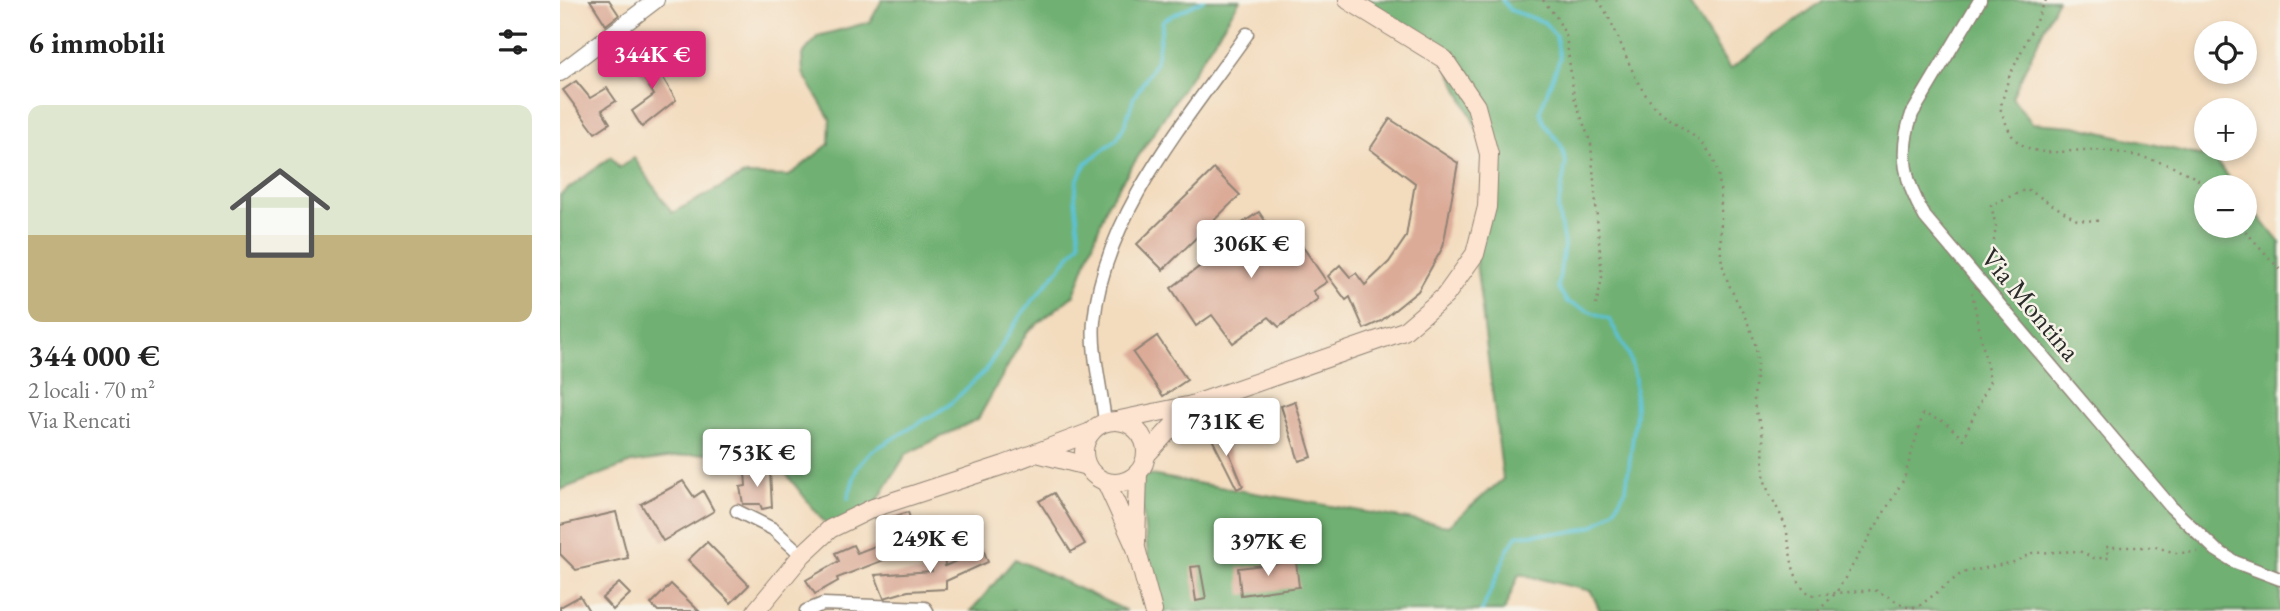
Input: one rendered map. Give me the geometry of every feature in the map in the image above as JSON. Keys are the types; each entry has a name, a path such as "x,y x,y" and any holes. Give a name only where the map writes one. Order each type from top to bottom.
{"main road":[{"path":"757,611 802,555 831,529 873,508 1037,453 1105,425 1192,405 1404,331 1445,296 1475,254 1487,207 1489,154 1476,106 1444,59 1348,0"},
{"path":"1136,548 1138,473 1147,454 1192,405"},
{"path":"1138,473 1120,483 1106,482 1092,474 1083,449 1105,425 1132,425 1143,436 1147,454"},
{"path":"1037,453 1087,466"},
{"path":"1106,482 1136,548 1153,611"}],"street":[{"path":"560,73 656,0"},
{"name":"Via Montina","path":"1980,0 1912,114 1903,152 1906,177 1925,217 2171,507 2216,550 2235,562 2280,579"},
{"path":"1105,425 1094,323 1111,255 1143,180 1247,34"},
{"path":"737,511 773,529 802,555"},
{"path":"806,611 823,604 925,608 927,611"}],"path":[{"path":"1543,0 1558,18 1566,36 1574,97 1591,144 1602,278 1596,304"},
{"path":"1598,0 1651,103 1680,130 1700,141 1712,158 1723,226 1721,255 1731,290 1756,348 1758,378 1755,401 1763,436 1766,485 1787,532 1788,551 1798,585 1811,594 1875,590 1907,607 1918,607 1962,573 2014,562 2032,553 2079,551 2094,558 2109,558 2106,547 2156,547 2176,553 2216,550"},
{"path":"2046,0 2009,77 2000,108 2015,140 2042,153 2088,150 2159,162 2194,175"},
{"path":"1993,297 2005,284 2001,267 1991,260 1996,227 1992,205 2027,190 2077,220 2103,220"},
{"path":"2252,238 2280,270"},
{"path":"1818,611 1836,593 1904,478 1923,414 1945,422 1964,439 1990,381 1972,292"}],"green space":[{"path":"882,0 1240,0 1108,203 1074,295 1027,332 978,419 906,454 873,508 830,529 763,445 631,463 560,490 560,195 611,157 619,168 634,158 672,213 744,175 789,176 829,144 830,119 803,73 802,55 818,36 870,22"},
{"path":"1348,0 1687,0 1730,69 1824,0 2057,0 2012,97 2032,123 2075,126 2194,154 2194,161 2216,161 2227,175 2194,175 2194,238 2257,238 2257,214 2280,243 2280,611 1600,611 1591,591 1519,574 1504,611 1155,611 1138,473 1448,526 1503,479 1475,254 1489,154 1444,59"},
{"path":"1015,559 1127,611 971,611"}],"building":[{"path":"590,0 609,0 619,15 606,25"},
{"path":"648,52 676,100 642,127 632,111 654,95 633,61"},
{"path":"576,81 590,98 607,88 616,101 602,110 610,123 595,133 563,90"},
{"path":"1390,119 1458,163 1443,247 1418,291 1381,321 1364,329 1350,297 1346,300 1328,276 1340,265 1350,277 1356,273 1365,285 1389,262 1406,237 1415,183 1370,149"},
{"path":"1214,169 1240,195 1163,270 1137,244"},
{"path":"1259,212 1276,237 1290,228 1327,282 1313,291 1318,299 1279,327 1269,317 1233,343 1212,315 1196,326 1171,288 1223,249 1216,241"},
{"path":"1157,336 1187,380 1163,396 1133,353"},
{"path":"1295,401 1312,457 1299,461 1281,406"},
{"path":"1220,430 1243,486 1237,489 1210,435"},
{"path":"745,472 770,472 772,507 762,509 760,504 743,504 740,487 746,486"},
{"path":"683,481 694,497 703,491 714,511 663,541 641,504"},
{"path":"1054,493 1085,544 1071,552 1039,501"},
{"path":"616,512 628,558 576,570 560,554 560,525"},
{"path":"908,512 915,533 910,535 915,548 837,578 838,581 815,594 806,580 839,561 835,553 853,545 857,553 891,540 884,520"},
{"path":"707,542 749,585 731,603 688,560"},
{"path":"983,549 988,562 946,581 946,589 908,591 884,598 875,575 932,571 930,552 944,553 945,566"},
{"path":"1296,561 1299,587 1241,595 1238,568"},
{"path":"1200,566 1206,599 1196,601 1191,567"},
{"path":"619,583 630,594 613,610 602,598"},
{"path":"671,584 699,611 658,611 651,604"},
{"path":"580,596 589,611 560,611 560,607"}],"waterway":[{"path":"848,498 857,468 872,451 948,406 985,371 1021,315 1080,243 1075,198 1077,181 1086,163 1117,139 1134,97 1156,62 1163,20 1203,0"},
{"path":"1482,611 1509,547 1518,535 1574,532 1594,526 1614,510 1626,489 1636,414 1635,378 1628,353 1609,319 1567,302 1558,287 1564,245 1558,210 1566,162 1561,145 1545,124 1540,111 1560,58 1556,36 1544,22 1510,10 1502,0"}]}
